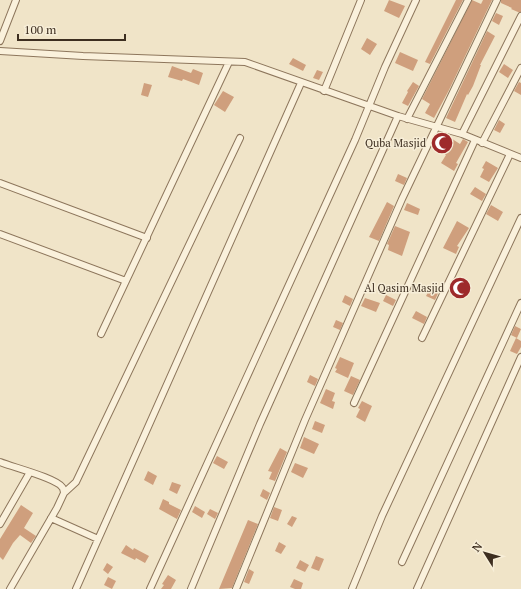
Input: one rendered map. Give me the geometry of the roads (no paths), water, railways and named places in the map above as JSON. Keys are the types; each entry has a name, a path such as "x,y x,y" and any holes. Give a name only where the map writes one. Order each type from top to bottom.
{"street":[{"path":"0,41 16,0"},
{"path":"324,91 361,0"},
{"path":"150,589 355,140 368,106 416,0"},
{"path":"407,118 468,0"},
{"path":"236,589 305,420 402,198 497,0"},
{"path":"462,134 521,16"},
{"path":"0,51 244,62 398,116 462,134 521,158"},
{"path":"101,334 229,62"},
{"path":"482,142 521,68"},
{"path":"76,589 301,82"},
{"path":"191,589 260,424 398,116"},
{"path":"10,589 64,493 76,482 240,138"},
{"path":"354,403 475,140"},
{"path":"422,338 510,154"},
{"path":"0,184 147,238"},
{"path":"352,589 382,516 521,218"},
{"path":"0,234 126,281"},
{"path":"402,562 521,303"},
{"path":"417,589 521,358"},
{"path":"0,462 45,476 63,487 64,493"},
{"path":"0,524 30,472"},
{"path":"51,518 98,539"}],"place":[{"name":"Quba Masjid","path":"442,143"},
{"name":"Al Qasim Masjid","path":"460,288"}]}
